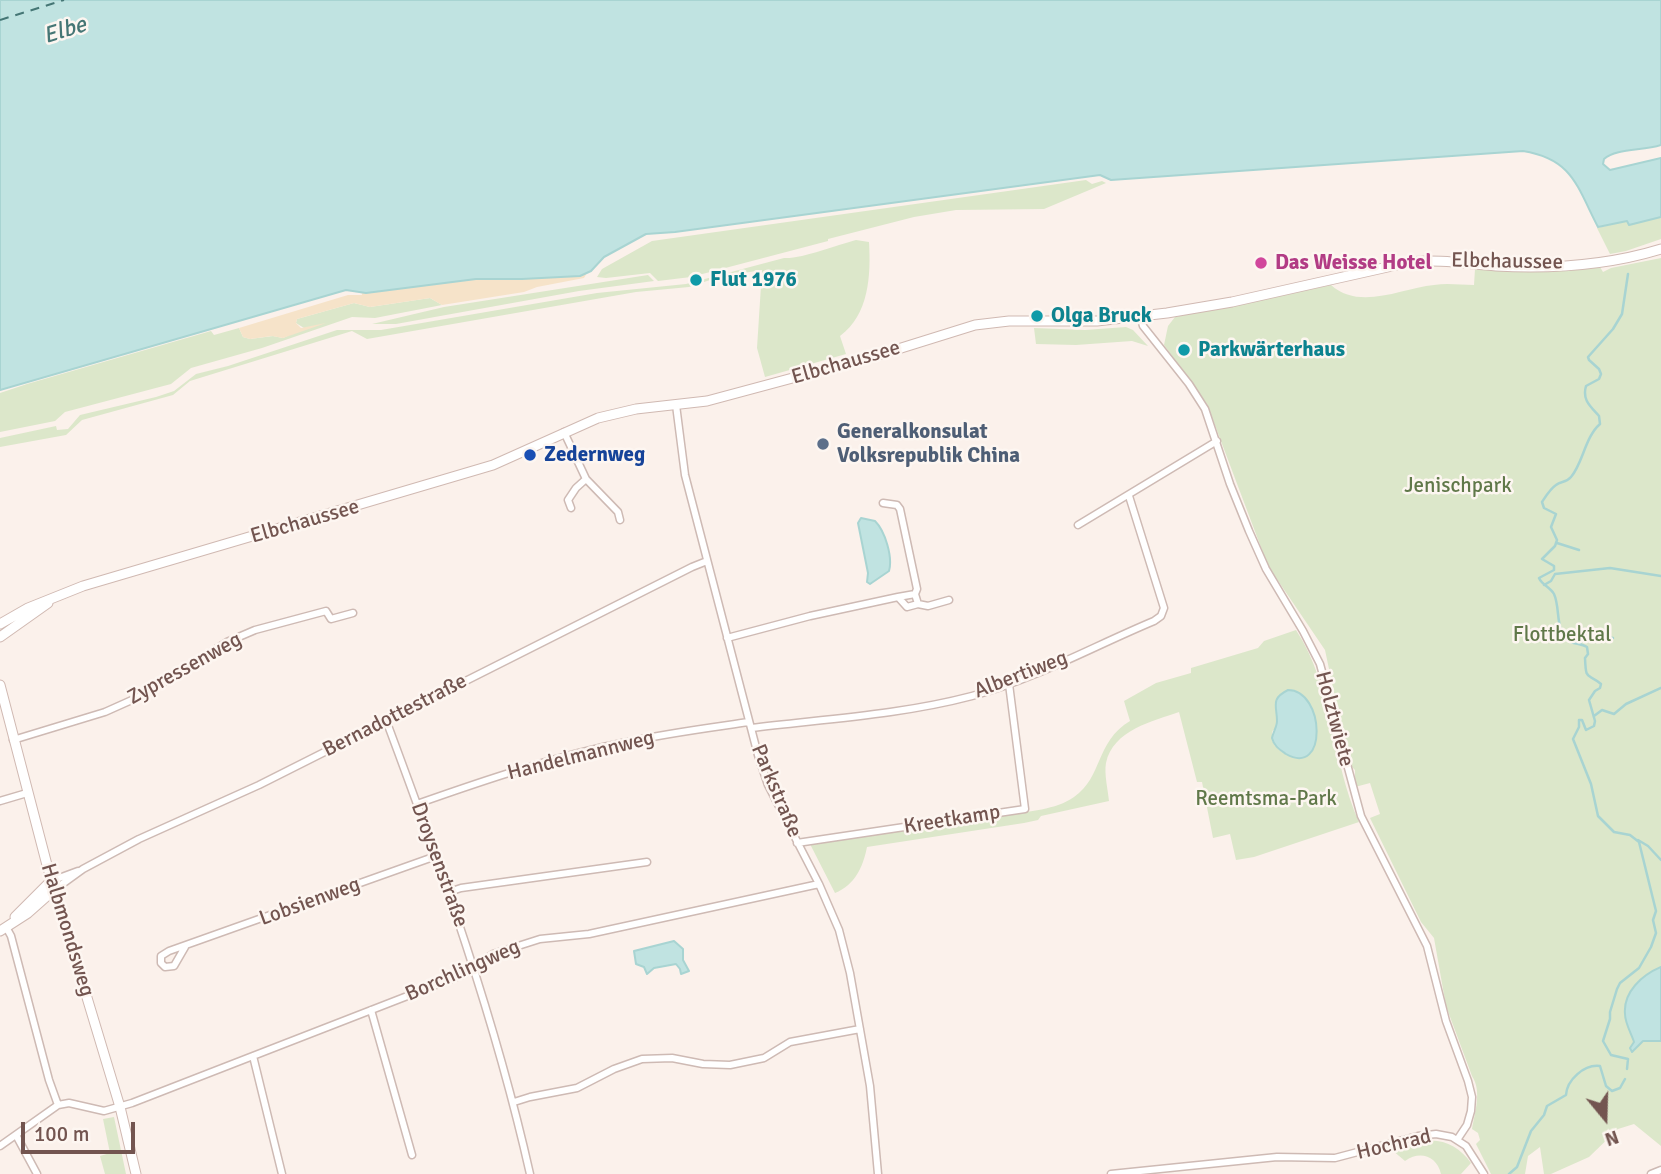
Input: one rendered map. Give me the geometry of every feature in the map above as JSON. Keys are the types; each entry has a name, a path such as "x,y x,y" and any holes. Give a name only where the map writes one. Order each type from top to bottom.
{"main road":[{"name":"Elbchaussee","path":"0,624 28,608 83,586 494,465 564,432 615,413 708,401 987,323 1097,321 1140,316 1232,302 1410,262 1535,266 1610,260 1661,249"},
{"name":"Elbchaussee","path":"0,637 55,598"},
{"name":"Halbmondsweg","path":"0,685 27,793 120,1107 136,1174"},
{"name":"Bernadottestraße","path":"3,929 53,886"}],"street":[{"name":"Holztwiete","path":"1140,316 1143,326 1195,392 1205,410 1230,484 1260,556 1320,664 1361,816 1418,925 1431,957 1446,1021 1468,1081 1472,1097 1469,1121 1457,1140"},
{"name":"Parkstraße","path":"676,405 682,459 727,638 768,785 819,884 839,930 870,1086 877,1174"},
{"path":"564,432 586,479 618,512 621,520"},
{"path":"1078,525 1217,441"},
{"path":"571,508 568,500 571,494 586,479"},
{"name":"Albertiweg","path":"750,725 940,704 1009,684 1161,616 1164,608 1129,496"},
{"path":"883,503 897,505 900,509 918,604"},
{"name":"Bernadottestraße","path":"53,886 69,873 83,869 139,839 259,785 707,561"},
{"path":"727,638 810,615 915,594"},
{"path":"898,597 907,607 918,604 928,606 949,600"},
{"name":"Zypressenweg","path":"13,740 105,712 143,695 227,642 256,630 326,611 331,619 353,613"},
{"name":"Kreetkamp","path":"797,843 1025,809 1009,684"},
{"name":"Droysenstraße","path":"386,720 450,892 474,967 514,1102 530,1174"},
{"name":"Handelmannweg","path":"417,804 586,751 680,732 750,725"},
{"path":"0,801 27,793"},
{"name":"Lobsienweg","path":"184,947 436,856"},
{"path":"450,892 461,888 647,862"},
{"name":"Borchlingweg","path":"120,1107 464,974 493,954 540,939 589,934 819,884"},
{"path":"3,929 11,936 58,1105"},
{"path":"371,1010 412,1155"},
{"path":"514,1102 577,1088 614,1069 642,1059 672,1058 703,1064 730,1065 764,1058 790,1042 860,1029"},
{"path":"253,1056 282,1174"},
{"path":"0,1146 58,1105 69,1103 104,1111 120,1107"},
{"name":"Hochrad","path":"1111,1174 1277,1157 1335,1158 1429,1134 1443,1134 1469,1148 1484,1174"},
{"path":"16,1135 37,1174"},
{"path":"1651,1174 1661,1170"}],"green space":[{"path":"1086,180 1092,184 1102,181 1106,183 1044,209 956,210 914,217 691,277 658,281 650,273 597,277 602,269 652,241"},
{"path":"1661,217 1661,239 1610,254 1597,228 1627,221 1630,224"},
{"path":"856,240 869,242 868,281 857,317 840,336 846,354 765,377 757,348 762,270 719,277 689,287 636,292 367,339 352,331 190,381 173,395 82,420 66,435 0,447 0,438 56,426 57,430 68,429 80,415 156,397 174,391 196,374 337,330 381,330 597,293 686,284"},
{"name":"Jenischpark","path":"1661,258 1661,967 1648,975 1631,992 1625,1006 1625,1014 1634,1042 1630,1050 1634,1051 1643,1041 1661,1041 1661,1146 1634,1124 1618,1129 1589,1157 1551,1174 1544,1174 1540,1147 1528,1156 1525,1174 1491,1174 1476,1144 1480,1140 1478,1133 1472,1129 1477,1088 1446,1006 1434,938 1421,922 1370,818 1380,814 1370,783 1355,787 1355,770 1349,764 1325,650 1268,566 1207,404 1164,345 1168,326 1175,317 1331,285 1342,293 1355,296 1381,296 1439,284 1474,285 1475,269 1522,271 1600,267 1603,272"},
{"path":"648,275 654,281 579,291 396,324 372,324 444,307"},
{"path":"430,298 442,305 375,318 352,317 262,348 191,368 171,384 65,412 55,421 0,432 0,393 27,384 211,331 214,335 239,328 243,337 250,339 273,336 283,338 304,328 296,323 297,319 354,303 370,307"},
{"path":"1126,327 1133,330 1148,346 1132,341 1076,345 1036,344 1034,328 1085,330"},
{"name":"Reemtsma-Park","path":"1296,630 1308,652 1318,676 1343,774 1359,822 1254,857 1236,860 1230,834 1213,838 1202,782 1197,782 1179,712 1146,723 1117,742 1106,763 1109,801 1041,816 1038,820 1024,823 867,847 863,862 853,880 835,893 810,844 1033,811 1067,801 1083,789 1111,739 1130,721 1124,701 1156,683 1191,673 1191,668 1258,648 1264,641","holes":["1287,690 1304,697 1315,718 1317,739 1308,755 1291,755 1280,750 1273,742 1273,731 1278,720 1276,703"]},
{"path":"114,1117 126,1174 105,1174 100,1156 110,1153 103,1119"},
{"path":"1424,1141 1438,1141 1450,1145 1462,1152 1471,1163 1461,1174 1441,1174 1432,1159 1416,1156 1405,1161 1392,1150"}],"sand":[{"path":"598,254 584,278 524,292 442,305 430,298 370,307 354,303 297,319 296,323 301,328 326,323 283,338 272,336 250,339 243,337 239,328 348,295 362,295 361,289 353,285 284,301 338,282 394,269 480,259 565,260"}],"water":[{"name":"Elbe","path":"0,0 1661,0 1661,145 1615,153 1604,159 1603,164 1610,170 1661,158 1661,217 1629,225 1627,221 1598,227 1578,187 1563,168 1540,155 1523,151 1111,180 1100,175 646,234 604,257 591,271 580,276 476,279 366,293 346,290 0,390"},
{"path":"861,518 875,521 882,531 889,552 889,571 870,584 867,582 868,573 858,523"},
{"path":"1288,690 1300,694 1309,703 1315,717 1315,744 1309,754 1300,758 1281,751 1272,738 1277,723 1277,700"},
{"path":"674,941 683,949 683,960 689,971 681,974 676,964 654,968 647,974 644,967 636,964 634,951"},
{"path":"1661,967 1661,1041 1643,1041 1632,1052 1630,1048 1634,1042 1625,1017 1627,998 1635,985"}],"waterway":[{"path":"1627,1069 1628,1059 1611,1055 1603,1041 1620,983 1639,968 1651,947 1656,933 1653,920 1656,911 1639,842 1630,835 1614,832 1598,816 1591,784 1573,739 1579,727 1579,720 1582,720 1586,730 1594,726 1589,700 1601,684 1587,674 1587,647 1571,642 1562,633 1554,594 1539,578 1554,570 1554,566 1542,559 1555,546 1557,540 1551,527 1556,514 1544,508 1542,502 1554,487 1571,477 1591,436 1600,424 1599,416 1586,399 1585,391 1586,386 1599,379 1601,374 1588,357 1613,329 1622,314 1628,274"},
{"path":"1557,543 1579,550"},
{"path":"1544,585 1551,581 1555,574 1610,568 1661,576"},
{"path":"1579,644 1588,635 1613,638"},
{"path":"1594,716 1602,710 1614,714 1626,704 1661,688"},
{"path":"1638,840 1661,860"},
{"path":"1509,1174 1517,1167 1531,1131 1544,1115 1547,1106 1566,1095 1569,1084 1577,1074 1582,1070 1600,1066 1606,1086 1612,1091 1620,1088 1625,1079"}],"ferry route":[{"path":"0,20 64,0"}],"place":[{"name":"Das Weisse Hotel","path":"1261,263"},
{"name":"Flut 1976","path":"696,280"},
{"name":"Olga Bruck","path":"1037,316"},
{"name":"Parkwärterhaus","path":"1184,350"},
{"name":"Generalkonsulat Volksrepublik China","path":"823,444"},
{"name":"Zedernweg","path":"530,455"}],"park label":[{"name":"Flottbektal","path":"1562,635"}]}
